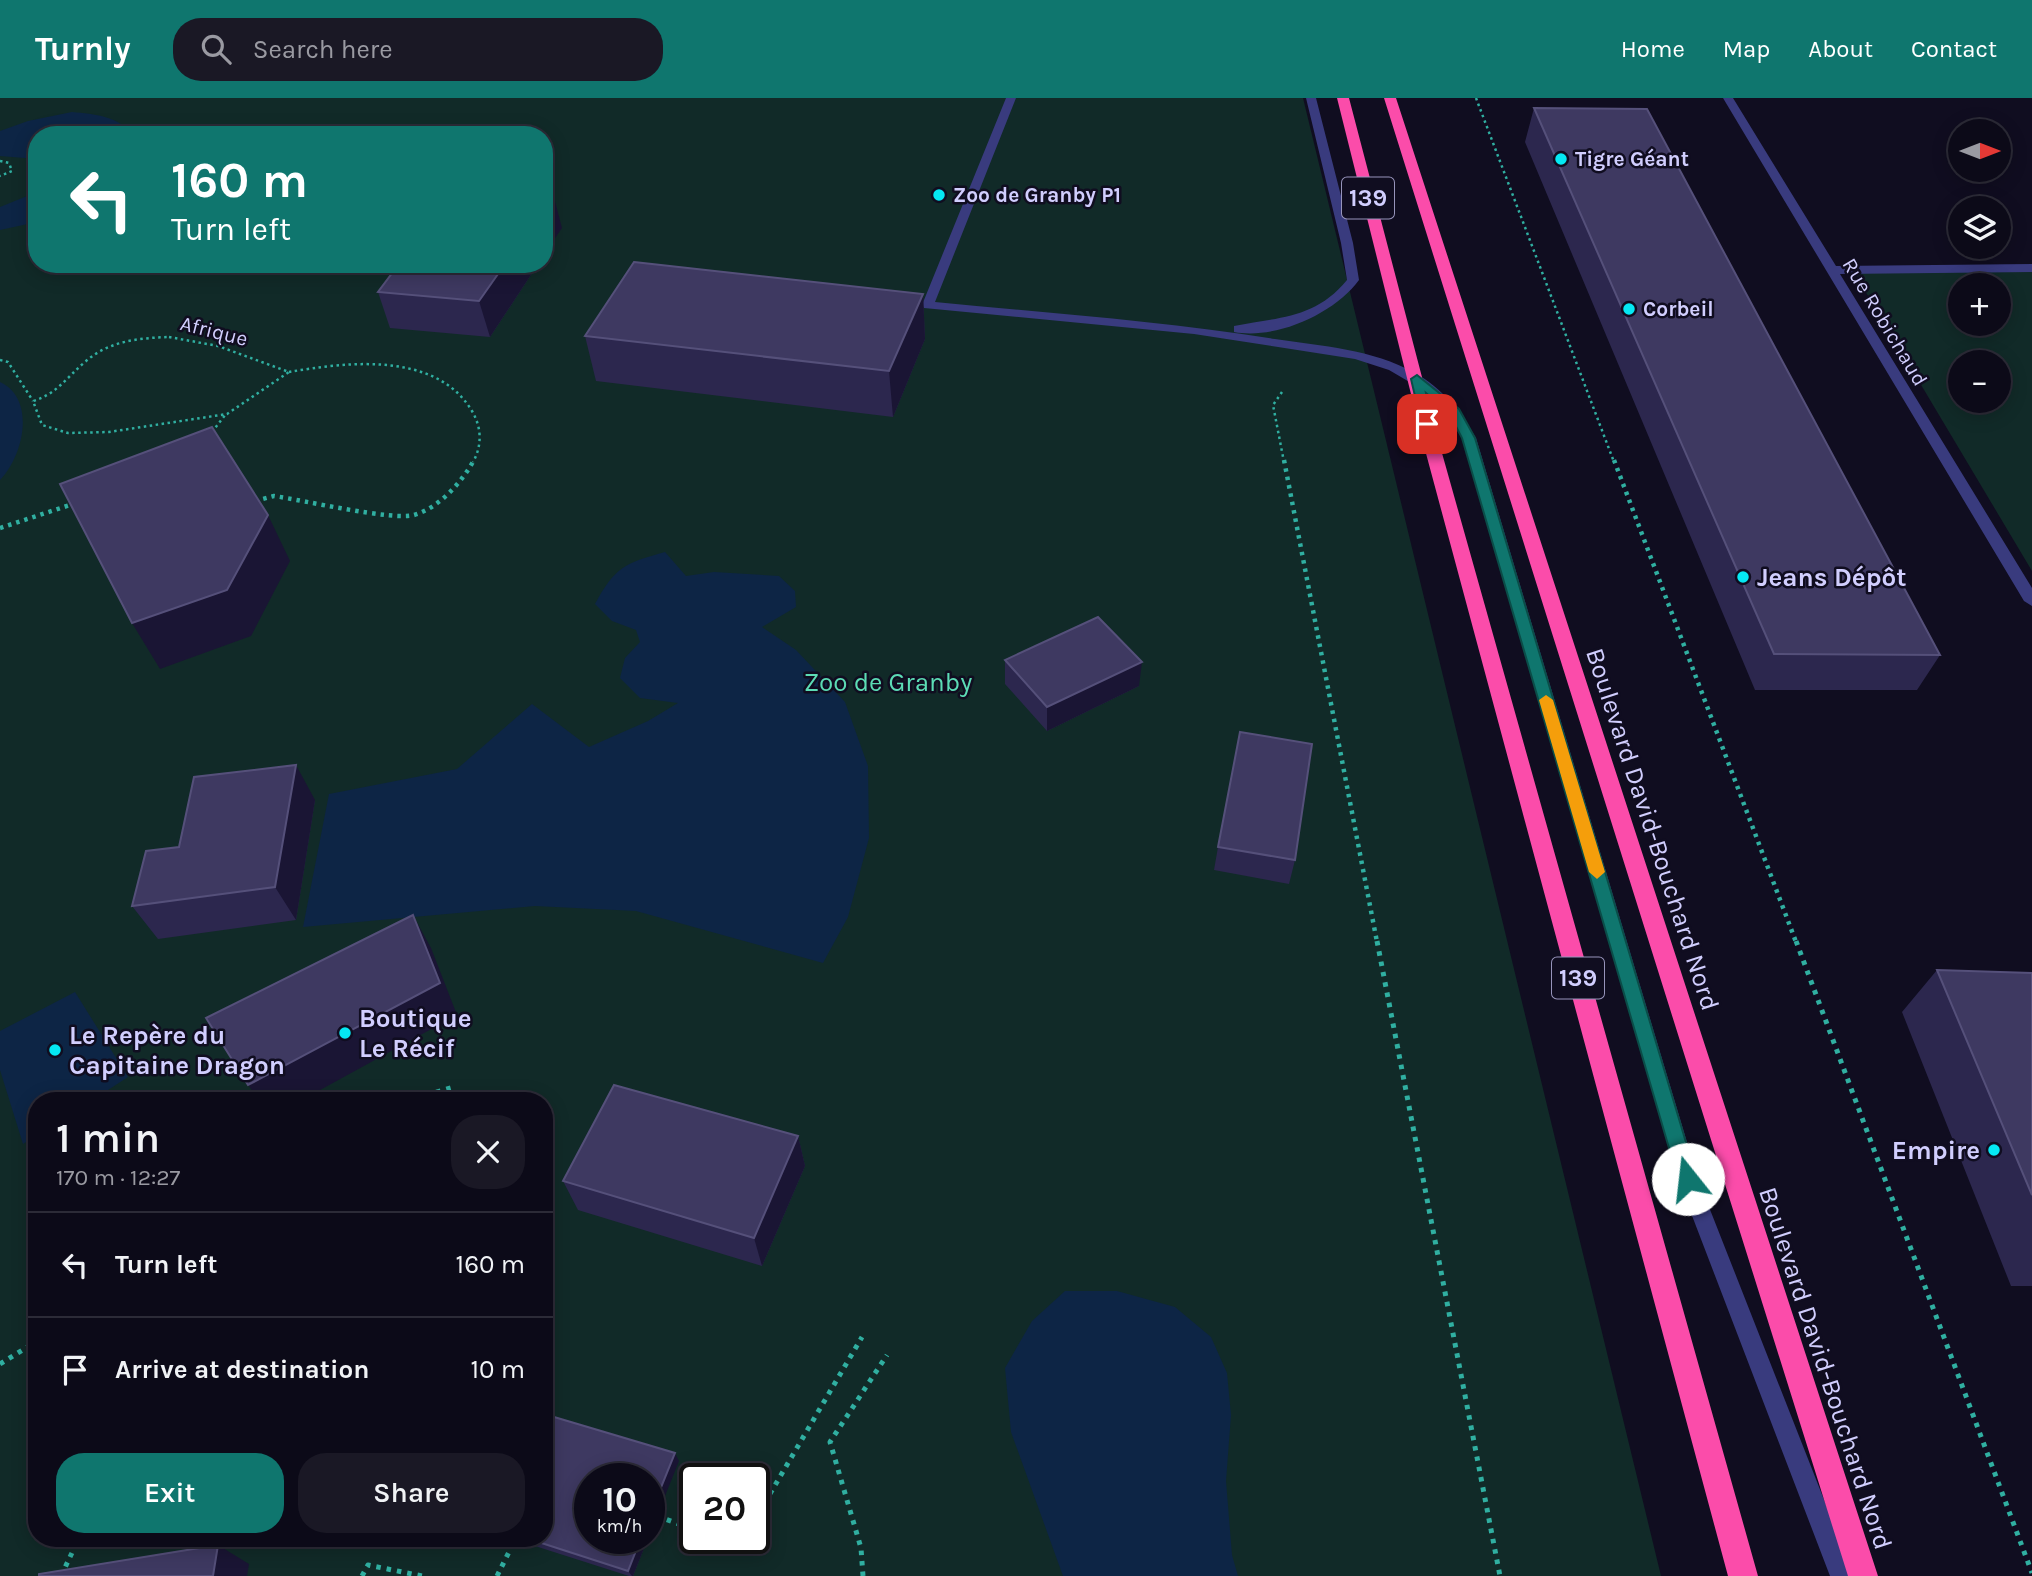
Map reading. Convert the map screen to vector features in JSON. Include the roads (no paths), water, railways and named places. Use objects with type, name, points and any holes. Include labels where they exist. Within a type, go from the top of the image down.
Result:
[{"type":"highway","name":"139","points":[[1343,98],[1432,446],[1743,1576]]},
{"type":"highway","name":"Boulevard David-Bouchard Nord","points":[[1390,98],[1863,1576]]},
{"type":"street","points":[[1011,98],[928,305],[1194,330],[1357,355],[1389,365],[1417,379],[1455,411],[1469,438],[1688,1179],[1842,1576]]},
{"type":"street","points":[[1194,330],[1260,327],[1297,319],[1344,293],[1353,280],[1347,243],[1311,98]]},
{"type":"street","name":"Rue Robichaud","points":[[1728,98],[2032,601]]},
{"type":"street","points":[[1832,270],[2032,268]]},
{"type":"water","points":[[72,112],[98,115],[124,126],[28,126],[28,158],[0,156],[0,131],[28,121]]},
{"type":"water","points":[[28,196],[28,224],[0,230],[0,207]]},
{"type":"water","points":[[0,382],[12,390],[19,401],[22,429],[15,457],[0,480]]},
{"type":"water","points":[[665,552],[686,576],[714,572],[779,576],[795,591],[796,607],[762,627],[796,650],[845,702],[868,766],[869,838],[848,917],[823,963],[636,911],[535,906],[303,927],[329,794],[457,769],[532,704],[589,747],[648,721],[678,703],[640,698],[620,678],[625,658],[640,642],[636,630],[612,621],[595,604],[622,568]]},
{"type":"water","name":"Le Repère du Capitaine Dragon","points":[[75,992],[128,1077],[105,1092],[28,1092],[28,1141],[23,1144],[0,1070],[0,1031]]},
{"type":"water","points":[[1065,1291],[1117,1291],[1175,1307],[1211,1337],[1227,1373],[1231,1415],[1226,1481],[1232,1555],[1238,1576],[1063,1576],[1011,1432],[1005,1368],[1032,1321]]},
{"type":"place","name":"Tigre Géant","points":[[1561,159]]},
{"type":"place","name":"Zoo de Granby P1","points":[[939,195]]},
{"type":"place","name":"Corbeil","points":[[1629,309]]},
{"type":"place","name":"Jeans Dépôt","points":[[1743,577]]},
{"type":"place","name":"Boutique Le Récif","points":[[345,1033]]},
{"type":"place","name":"Le Repère du Capitaine Dragon","points":[[55,1050]]},
{"type":"place","name":"Empire","points":[[1994,1150]]},
{"type":"park label","name":"Zoo de Granby","points":[[888,682]]}]
